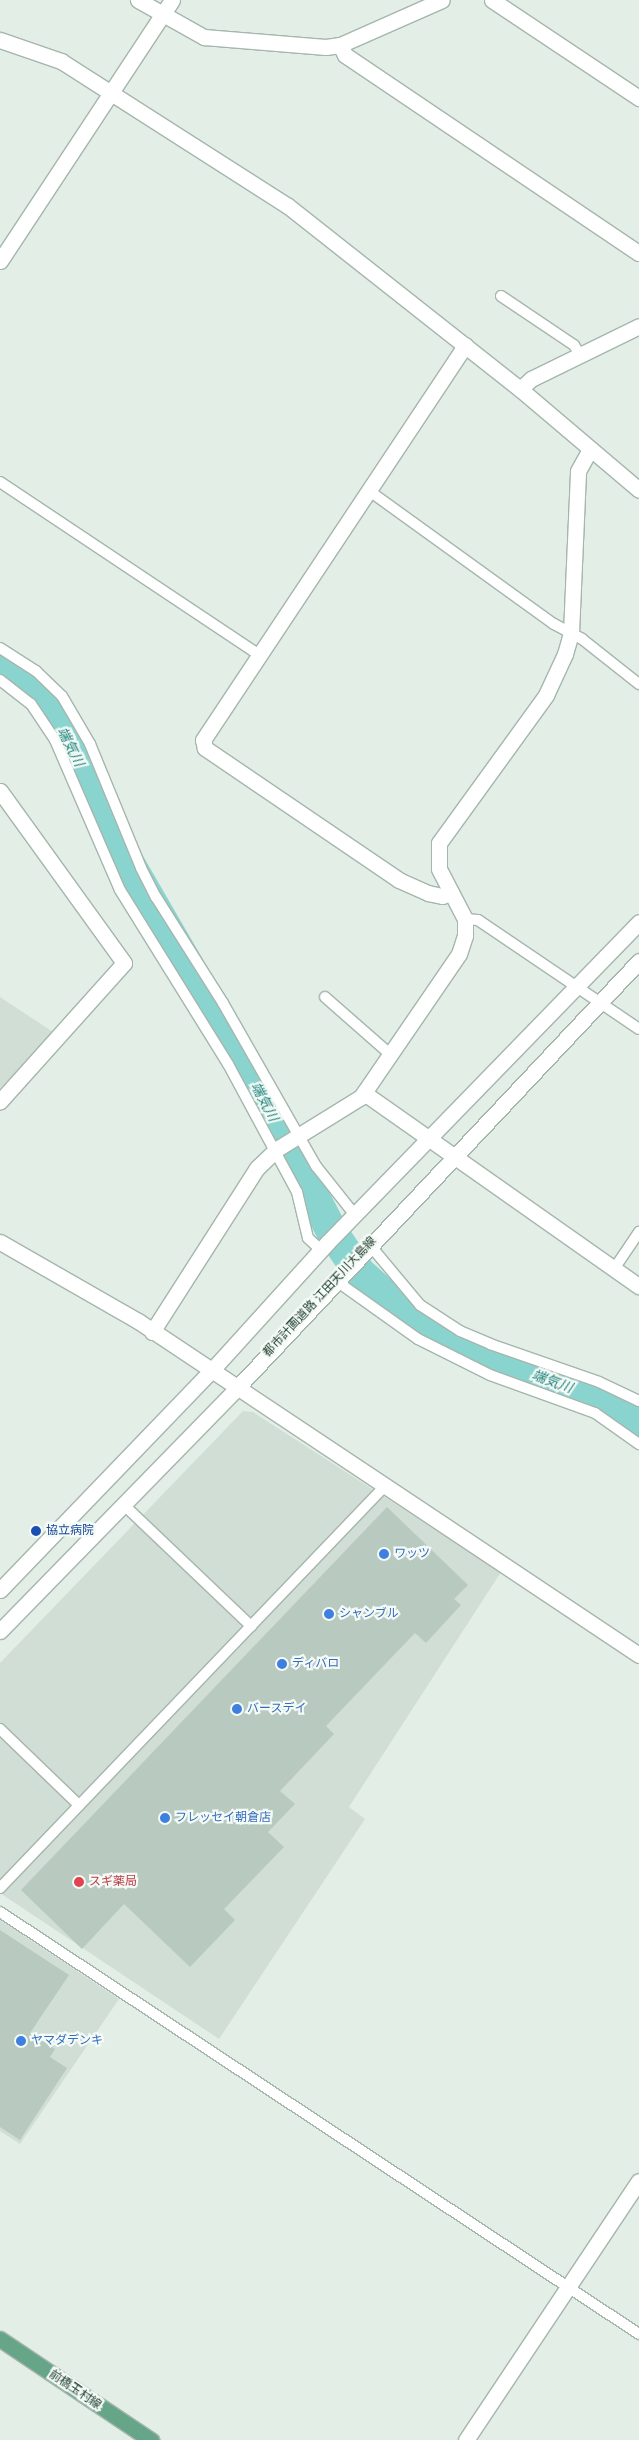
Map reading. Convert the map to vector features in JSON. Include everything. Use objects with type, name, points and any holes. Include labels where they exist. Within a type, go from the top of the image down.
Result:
[{"type":"main road","name":"前橋玉村線","points":[[0,2339],[151,2440]]},
{"type":"street","points":[[138,0],[204,37],[278,44],[340,45],[442,0]]},
{"type":"street","points":[[0,261],[172,0]]},
{"type":"street","points":[[492,0],[639,98]]},
{"type":"street","points":[[0,40],[61,61],[112,91],[288,206],[520,389],[639,490]]},
{"type":"street","points":[[340,45],[345,55],[639,253]]},
{"type":"street","points":[[520,389],[531,379],[639,326]]},
{"type":"street","points":[[451,893],[442,896],[428,893],[399,880],[205,748],[202,740],[465,345]]},
{"type":"street","points":[[152,1332],[242,1187],[276,1150],[298,1135],[345,1109],[364,1093],[459,954],[465,936],[465,919],[439,869],[438,843],[546,695],[571,633],[578,471],[590,449]]},
{"type":"street","points":[[0,791],[124,963],[0,1101]]},
{"type":"street","points":[[0,1590],[211,1371],[324,1246],[639,922]]},
{"type":"street","name":"都市計画道路 江田天川大島線","points":[[0,1631],[236,1389],[335,1280],[639,961]]},
{"type":"street","points":[[364,1093],[452,1157],[639,1286]]},
{"type":"street","points":[[0,1242],[96,1296],[152,1332],[639,1655]]},
{"type":"street","points":[[466,2440],[567,2286],[639,2182]]},
{"type":"lane","points":[[501,296],[574,345],[580,355]]},
{"type":"lane","points":[[0,482],[258,654]]},
{"type":"lane","points":[[368,490],[554,624],[571,633],[639,684]]},
{"type":"lane","points":[[0,648],[36,671],[62,696],[90,744],[141,868],[156,897],[316,1166],[353,1217]]},
{"type":"lane","points":[[0,680],[22,695],[42,718],[120,890],[228,1064],[276,1150],[297,1192],[308,1238],[324,1246]]},
{"type":"lane","points":[[465,919],[478,920],[639,1029]]},
{"type":"lane","points":[[325,997],[391,1055]]},
{"type":"lane","points":[[614,1269],[639,1232]]},
{"type":"lane","points":[[368,1245],[420,1305],[439,1318],[490,1344],[567,1370],[639,1401]]},
{"type":"lane","points":[[335,1280],[418,1339],[490,1375],[595,1413],[639,1444]]},
{"type":"lane","points":[[0,1888],[384,1487]]},
{"type":"lane","points":[[123,1504],[251,1626]]},
{"type":"lane","points":[[0,1729],[79,1805]]},
{"type":"lane","points":[[0,1912],[639,2334]]},
{"type":"shaded area","points":[[0,997],[56,1034],[0,1088]]},
{"type":"shaded area","points":[[243,1411],[253,1412],[501,1572],[349,1807],[365,1819],[219,2039],[0,1893],[0,1663]]},
{"type":"shaded area","name":"ヤマダデンキ","points":[[0,1920],[119,1999],[20,2144],[0,2131]]},
{"type":"building","points":[[387,1507],[468,1585],[454,1599],[461,1605],[426,1643],[415,1633],[326,1726],[334,1734],[280,1791],[295,1804],[268,1832],[284,1847],[224,1909],[235,1920],[190,1967],[124,1904],[82,1949],[21,1890]]},
{"type":"building","name":"ヤマダデンキ","points":[[0,1930],[69,1975],[30,2033],[55,2049],[50,2057],[67,2068],[20,2140],[0,2127]]},
{"type":"waterway","name":"端気川","points":[[0,664],[36,689],[55,716],[128,862],[233,1043],[334,1235],[359,1272],[404,1313],[459,1348],[614,1405],[639,1423]]},
{"type":"place","name":"協立病院","points":[[36,1531]]},
{"type":"place","name":"ワッツ","points":[[384,1554]]},
{"type":"place","name":"シャンブル","points":[[329,1614]]},
{"type":"place","name":"ディバロ","points":[[282,1664]]},
{"type":"place","name":"バースデイ","points":[[237,1709]]},
{"type":"place","name":"フレッセイ朝倉店","points":[[165,1818]]},
{"type":"place","name":"スギ薬局","points":[[79,1882]]},
{"type":"place","name":"ヤマダデンキ","points":[[21,2041]]}]
